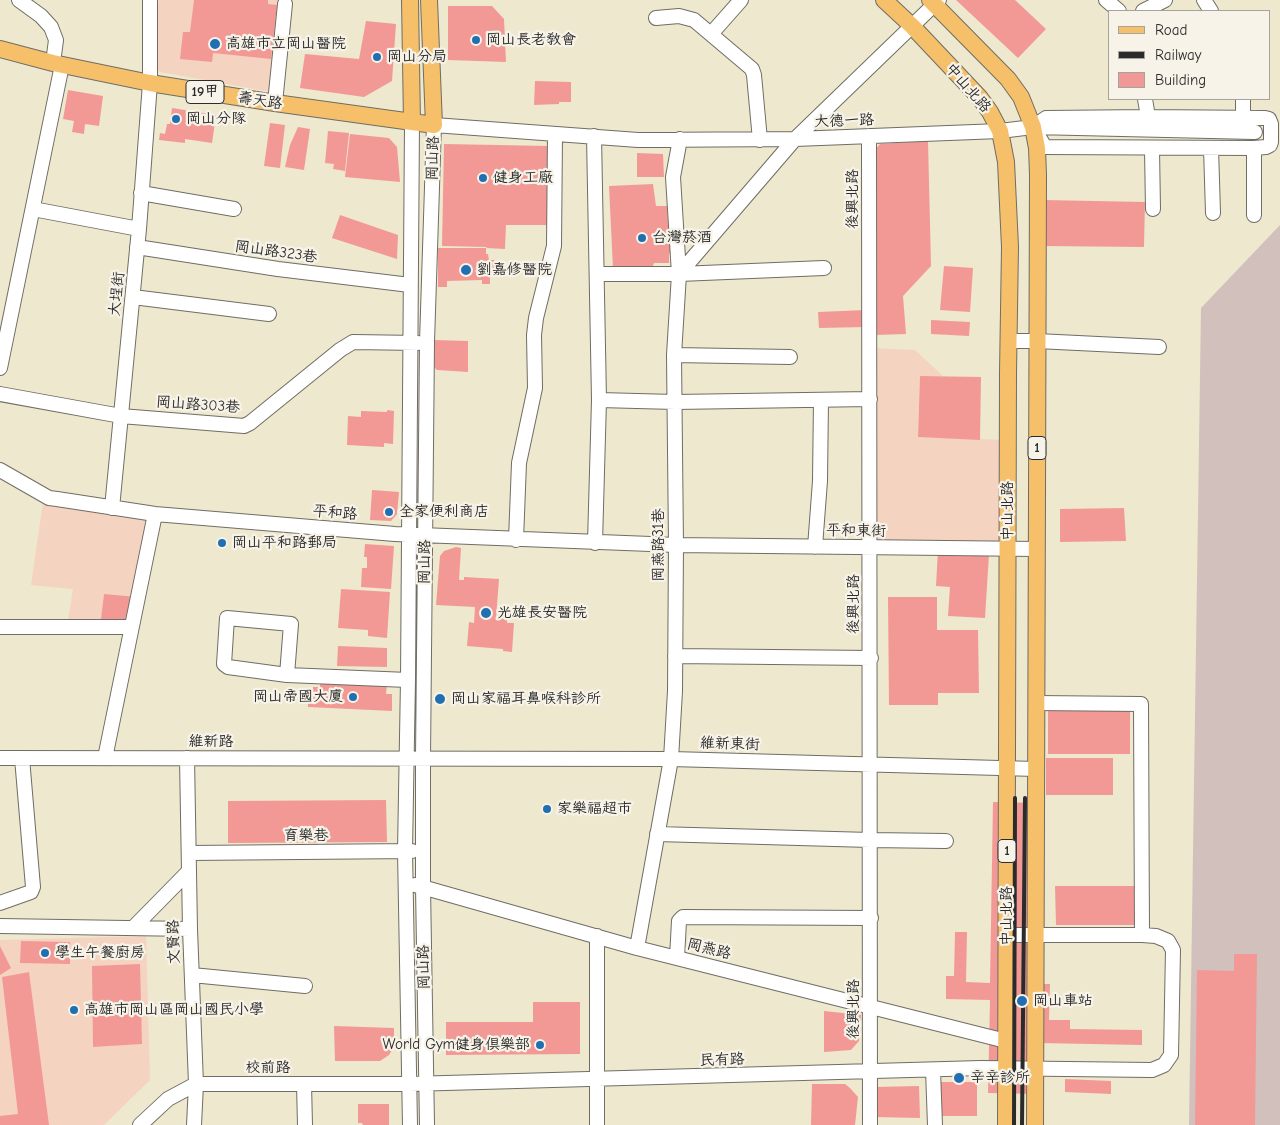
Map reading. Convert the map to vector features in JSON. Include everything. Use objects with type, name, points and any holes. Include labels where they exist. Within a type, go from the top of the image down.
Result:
[{"type":"main road","name":"岡山路","points":[[410,0],[412,122]]},
{"type":"main road","name":"岡山路","points":[[429,0],[434,125]]},
{"type":"main road","name":"中山北路","points":[[884,0],[912,26],[980,98],[1000,131],[1006,162],[1010,246],[1006,1069]]},
{"type":"main road","name":"中山北路","points":[[935,2],[1008,79],[1021,97],[1033,127],[1037,148],[1036,1069]]},
{"type":"main road","name":"壽天路","points":[[0,49],[57,64],[150,83],[434,125]]},
{"type":"main road","name":"1","points":[[1006,1069],[1006,1125]]},
{"type":"main road","name":"1","points":[[1035,1125],[1036,1069]]},
{"type":"street","points":[[0,368],[33,209],[57,64],[56,40],[51,27],[41,16],[19,0]]},
{"type":"street","name":"大埕街","points":[[112,508],[142,193],[150,83],[150,0]]},
{"type":"street","points":[[712,34],[740,0]]},
{"type":"street","points":[[1106,0],[1118,10]]},
{"type":"street","points":[[1145,10],[1165,0]]},
{"type":"street","points":[[679,274],[795,139],[935,2]]},
{"type":"street","points":[[275,103],[285,4]]},
{"type":"street","points":[[656,18],[686,16],[694,20],[752,69],[760,140]]},
{"type":"street","points":[[1145,100],[1148,117]]},
{"type":"street","points":[[1243,100],[1243,117]]},
{"type":"street","points":[[1148,117],[1243,117],[1270,119],[1270,145],[1266,148],[1152,149],[1045,147],[1033,127],[1046,118],[1148,117]]},
{"type":"street","name":"岡山路","points":[[410,1125],[405,852],[412,122]]},
{"type":"street","name":"岡山路","points":[[427,1125],[423,758],[427,342],[434,125]]},
{"type":"street","name":"大德一路","points":[[434,125],[638,140],[795,139],[1000,131],[1033,127],[1255,132]]},
{"type":"street","points":[[516,540],[519,463],[535,388],[534,335],[536,318],[554,246],[555,135]]},
{"type":"street","points":[[594,136],[599,400],[596,543]]},
{"type":"street","name":"後興北路","points":[[869,136],[870,1125]]},
{"type":"street","name":"岡燕路31巷","points":[[637,948],[671,759],[675,656],[676,545],[674,355],[679,274],[673,177],[680,140]]},
{"type":"street","points":[[1211,148],[1213,213]]},
{"type":"street","points":[[1254,148],[1254,215]]},
{"type":"street","points":[[1152,149],[1153,209]]},
{"type":"street","points":[[142,193],[234,209]]},
{"type":"street","points":[[33,209],[139,229]]},
{"type":"street","name":"岡山路323巷","points":[[137,247],[278,270],[410,286]]},
{"type":"street","points":[[597,274],[679,274],[824,268]]},
{"type":"street","points":[[133,297],[269,314]]},
{"type":"street","points":[[1009,341],[1159,347]]},
{"type":"street","name":"岡山路303巷","points":[[0,394],[121,416],[244,426],[340,350],[353,342],[427,342]]},
{"type":"street","points":[[674,355],[790,357]]},
{"type":"street","points":[[599,400],[675,402],[870,399]]},
{"type":"street","points":[[815,547],[820,481],[822,400]]},
{"type":"street","name":"平和路","points":[[0,470],[49,498],[155,514],[409,535],[676,545]]},
{"type":"street","points":[[105,758],[155,514]]},
{"type":"street","name":"平和東街","points":[[676,545],[1036,549]]},
{"type":"street","points":[[287,675],[291,624],[227,618],[224,664],[228,667],[287,675],[408,680]]},
{"type":"street","points":[[0,627],[132,627]]},
{"type":"street","points":[[675,656],[871,658]]},
{"type":"street","points":[[1036,703],[1141,704],[1142,935]]},
{"type":"street","name":"維新路","points":[[0,758],[423,758]]},
{"type":"street","points":[[0,903],[31,892],[33,887],[22,758]]},
{"type":"street","name":"文賢路","points":[[187,758],[190,928],[196,1084],[194,1125]]},
{"type":"street","name":"維新東街","points":[[423,758],[671,759],[1036,769]]},
{"type":"street","points":[[657,834],[946,841]]},
{"type":"street","name":"育樂巷","points":[[189,853],[423,851]]},
{"type":"street","points":[[133,928],[189,871]]},
{"type":"street","name":"岡燕路","points":[[405,882],[637,948],[1006,1041]]},
{"type":"street","points":[[677,958],[679,921],[683,917],[871,918]]},
{"type":"street","points":[[0,926],[190,928]]},
{"type":"street","name":"民有路","points":[[410,1084],[870,1071],[1006,1069],[1152,1070],[1164,1065],[1171,1055],[1173,950],[1168,941],[1156,936],[1142,935],[1007,935]]},
{"type":"street","points":[[597,936],[597,1125]]},
{"type":"street","points":[[192,975],[305,986]]},
{"type":"street","points":[[933,1070],[935,1125]]},
{"type":"street","name":"校前路","points":[[140,1125],[168,1099],[196,1084],[410,1084]]},
{"type":"street","points":[[304,1084],[305,1125]]},
{"type":"shaded area","name":"高雄市立岡山醫院","points":[[159,0],[284,0],[271,92],[160,72],[154,67],[155,20]]},
{"type":"shaded area","points":[[1280,225],[1280,1125],[1189,1125],[1201,308]]},
{"type":"shaded area","points":[[870,348],[915,350],[943,376],[920,377],[918,437],[1008,440],[1008,549],[870,552]]},
{"type":"shaded area","points":[[44,495],[155,514],[138,597],[104,594],[100,627],[67,627],[73,589],[31,585]]},
{"type":"shaded area","name":"高雄市岡山區岡山國民小學","points":[[146,936],[150,1080],[104,1125],[0,1125],[0,940]]},
{"type":"building","name":"高雄市立岡山醫院","points":[[194,0],[268,0],[268,4],[277,5],[271,59],[213,53],[212,62],[180,59],[183,32],[190,32]]},
{"type":"building","points":[[956,0],[1015,0],[1046,29],[1018,58]]},
{"type":"building","name":"岡山長老教會","points":[[448,6],[492,6],[504,19],[506,62],[448,60]]},
{"type":"building","name":"岡山分局","points":[[366,21],[396,24],[392,81],[364,97],[300,88],[305,54],[359,59]]},
{"type":"building","points":[[535,81],[571,82],[571,102],[534,105]]},
{"type":"building","points":[[68,90],[103,96],[99,126],[85,124],[84,134],[72,132],[74,121],[63,119]]},
{"type":"building","points":[[172,108],[216,115],[212,143],[185,139],[185,143],[159,140],[160,133],[165,134],[167,124],[170,124]]},
{"type":"building","points":[[270,123],[285,125],[280,168],[264,166]]},
{"type":"building","points":[[298,127],[310,129],[304,170],[285,167],[290,145]]},
{"type":"building","points":[[328,131],[349,133],[345,171],[333,169],[334,164],[325,163]]},
{"type":"building","points":[[350,134],[389,138],[397,147],[400,182],[345,177]]},
{"type":"building","points":[[928,141],[931,266],[903,296],[906,334],[876,335],[874,151],[880,144]]},
{"type":"building","points":[[444,144],[549,146],[547,225],[506,225],[505,249],[442,246]]},
{"type":"building","points":[[637,153],[663,154],[664,177],[637,177]]},
{"type":"building","name":"台灣菸酒","points":[[653,184],[656,206],[667,206],[668,224],[671,224],[672,252],[669,254],[669,263],[654,263],[652,268],[613,269],[609,186]]},
{"type":"building","points":[[1043,200],[1145,202],[1144,247],[1042,246]]},
{"type":"building","points":[[340,215],[398,235],[397,259],[332,238]]},
{"type":"building","name":"劉嘉修醫院","points":[[438,248],[486,248],[489,260],[494,260],[494,275],[490,275],[490,284],[482,284],[482,280],[447,281],[447,287],[438,287]]},
{"type":"building","points":[[944,266],[973,268],[970,312],[940,310]]},
{"type":"building","points":[[866,310],[866,327],[819,328],[818,312]]},
{"type":"building","points":[[931,320],[970,322],[969,336],[931,334]]},
{"type":"building","points":[[435,340],[468,341],[468,372],[437,370],[434,367]]},
{"type":"building","points":[[920,376],[981,377],[980,440],[918,437]]},
{"type":"building","points":[[387,410],[394,411],[393,444],[384,443],[384,447],[347,445],[348,416],[361,417],[361,411],[387,412]]},
{"type":"building","points":[[372,490],[399,492],[397,514],[391,521],[370,520]]},
{"type":"building","points":[[1124,508],[1126,541],[1060,542],[1060,509]]},
{"type":"building","points":[[365,544],[394,546],[391,589],[361,587],[362,568],[367,568],[367,557],[364,557]]},
{"type":"building","name":"光雄長安醫院","points":[[456,547],[461,548],[459,580],[464,580],[464,577],[499,579],[496,618],[507,619],[507,623],[514,623],[512,652],[503,651],[503,649],[467,646],[469,622],[474,623],[475,607],[436,605],[440,556],[444,551]]},
{"type":"building","points":[[938,550],[989,554],[985,618],[948,616],[950,587],[936,586]]},
{"type":"building","points":[[341,589],[390,592],[387,638],[368,636],[368,630],[338,628]]},
{"type":"building","points":[[104,594],[138,597],[131,627],[100,627]]},
{"type":"building","points":[[888,597],[937,597],[937,630],[978,630],[979,693],[938,693],[938,705],[889,705]]},
{"type":"building","points":[[338,646],[387,648],[387,667],[337,666]]},
{"type":"building","name":"岡山帝國大廈","points":[[320,683],[387,685],[386,694],[392,694],[392,711],[308,707],[308,700],[313,700],[313,687],[320,687]]},
{"type":"building","points":[[1048,706],[1130,707],[1130,754],[1048,754]]},
{"type":"building","points":[[1046,758],[1113,758],[1113,795],[1046,795]]},
{"type":"building","points":[[386,800],[387,842],[228,843],[228,801]]},
{"type":"building","points":[[993,802],[1043,803],[1040,984],[1050,984],[1049,1020],[1070,1020],[1070,1029],[1142,1030],[1142,1045],[1039,1043],[1038,1094],[988,1093],[990,1000],[946,999],[946,976],[954,976],[955,932],[967,932],[966,982],[990,983]]},
{"type":"building","points":[[1055,886],[1138,886],[1138,925],[1056,925]]},
{"type":"building","name":"學生午餐廚房","points":[[21,941],[70,942],[70,964],[20,963]]},
{"type":"building","points":[[0,946],[11,968],[0,975]]},
{"type":"building","points":[[1234,954],[1257,954],[1255,1125],[1195,1125],[1197,970],[1234,971]]},
{"type":"building","points":[[140,964],[142,1044],[93,1047],[92,966]]},
{"type":"building","points":[[29,972],[49,1125],[0,1125],[0,1116],[18,1114],[2,977]]},
{"type":"building","points":[[533,1002],[580,1002],[580,1054],[446,1055],[446,1022],[533,1022]]},
{"type":"building","points":[[824,1011],[861,1015],[859,1041],[851,1050],[824,1052]]},
{"type":"building","points":[[334,1026],[394,1028],[394,1047],[389,1055],[380,1061],[335,1061]]},
{"type":"building","points":[[1065,1079],[1111,1081],[1111,1094],[1065,1092]]},
{"type":"building","points":[[941,1082],[977,1082],[977,1116],[941,1116]]},
{"type":"building","points":[[812,1084],[845,1084],[850,1088],[858,1097],[855,1125],[811,1125]]},
{"type":"building","points":[[919,1086],[920,1118],[874,1117],[874,1087]]},
{"type":"building","points":[[358,1104],[389,1104],[389,1125],[363,1125],[358,1123]]},
{"type":"railway","points":[[1014,1125],[1015,798]]},
{"type":"railway","points":[[1022,1125],[1025,798]]},
{"type":"place","name":"岡山長老教會","points":[[476,40]]},
{"type":"place","name":"高雄市立岡山醫院","points":[[215,44]]},
{"type":"place","name":"岡山分局","points":[[377,57]]},
{"type":"place","name":"岡山分隊","points":[[176,119]]},
{"type":"place","name":"健身工廠","points":[[483,178]]},
{"type":"place","name":"台灣菸酒","points":[[642,238]]},
{"type":"place","name":"劉嘉修醫院","points":[[466,270]]},
{"type":"place","name":"全家便利商店","points":[[389,512]]},
{"type":"place","name":"岡山平和路郵局","points":[[222,543]]},
{"type":"place","name":"光雄長安醫院","points":[[486,613]]},
{"type":"place","name":"岡山帝國大廈","points":[[353,697]]},
{"type":"place","name":"岡山家福耳鼻喉科診所","points":[[440,699]]},
{"type":"place","name":"家樂福超市","points":[[547,809]]},
{"type":"place","name":"學生午餐廚房","points":[[45,953]]},
{"type":"place","name":"岡山車站","points":[[1022,1001]]},
{"type":"place","name":"高雄市岡山區岡山國民小學","points":[[74,1010]]},
{"type":"place","name":"World Gym健身俱樂部","points":[[540,1045]]},
{"type":"place","name":"辛辛診所","points":[[959,1078]]}]
